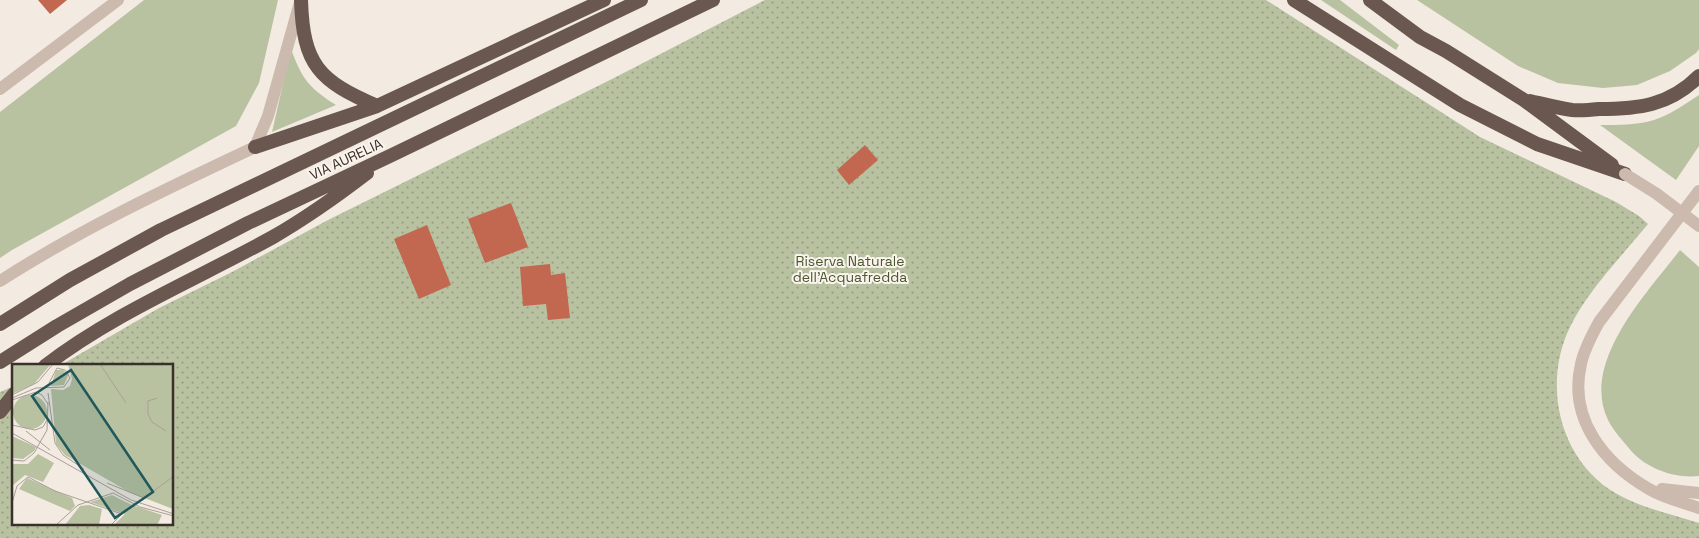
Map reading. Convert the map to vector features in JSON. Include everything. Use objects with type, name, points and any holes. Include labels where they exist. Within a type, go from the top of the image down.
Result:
[{"type":"highway","points":[[301,0],[303,32],[307,46],[318,69],[337,87],[377,106]]},
{"type":"highway","points":[[255,147],[377,106],[604,0]]},
{"type":"highway","name":"VIA AURELIA","points":[[0,324],[70,280],[168,227],[641,0]]},
{"type":"highway","name":"VIA AURELIA","points":[[0,362],[108,296],[248,223],[713,0]]},
{"type":"highway","points":[[666,23],[725,0]]},
{"type":"highway","points":[[1294,0],[1460,105],[1537,144],[1625,174]]},
{"type":"highway","points":[[1370,0],[1420,38],[1446,51],[1524,100],[1625,174]]},
{"type":"highway","points":[[1386,0],[1420,38]]},
{"type":"highway","points":[[1524,100],[1572,110],[1649,106],[1682,90],[1699,76]]},
{"type":"highway","points":[[48,364],[116,320],[290,227],[392,155]]},
{"type":"highway","points":[[0,412],[12,397]]},
{"type":"street","points":[[0,89],[118,0]]},
{"type":"street","points":[[0,281],[26,264],[111,217],[255,147],[268,116],[301,0]]},
{"type":"street","points":[[1625,174],[1657,194],[1699,226]]},
{"type":"street","points":[[1699,191],[1599,322],[1589,340],[1581,363],[1578,391],[1580,404],[1589,431],[1607,457],[1631,477],[1661,495],[1699,508]]},
{"type":"street","points":[[1631,477],[1665,490],[1699,493]]},
{"type":"green space","points":[[144,0],[278,0],[259,83],[236,126],[0,258],[0,112]]},
{"type":"green space","name":"Riserva Naturale dell'Acquafredda","points":[[765,0],[1266,0],[1480,137],[1616,202],[1648,224],[1606,274],[1577,313],[1562,349],[1557,372],[1557,396],[1561,419],[1569,442],[1581,462],[1597,480],[1617,494],[1636,503],[1699,523],[1699,538],[0,538],[0,392],[12,387],[12,526],[174,526],[174,364],[63,364],[159,308],[232,272],[328,220],[614,78]]},
{"type":"green space","points":[[1321,0],[1340,0],[1399,45],[1396,50]]},
{"type":"green space","points":[[1417,0],[1699,0],[1699,49],[1670,71],[1637,85],[1603,88],[1558,83],[1518,66]]},
{"type":"green space","points":[[291,49],[307,82],[336,105],[272,132]]},
{"type":"green space","points":[[1699,95],[1699,146],[1676,180],[1600,125],[1648,122],[1672,112]]},
{"type":"green space","points":[[1680,250],[1699,267],[1699,476],[1670,474],[1642,461],[1612,427],[1602,398],[1603,375],[1610,352],[1622,329],[1651,286]]},
{"type":"building","points":[[38,0],[67,0],[50,14]]},
{"type":"building","points":[[865,145],[878,160],[849,185],[837,170]]},
{"type":"building","points":[[511,203],[528,247],[485,263],[468,219]]},
{"type":"building","points":[[427,225],[451,285],[419,299],[394,239]]},
{"type":"building","points":[[550,264],[551,275],[565,273],[570,318],[548,320],[546,304],[523,306],[520,267]]}]
